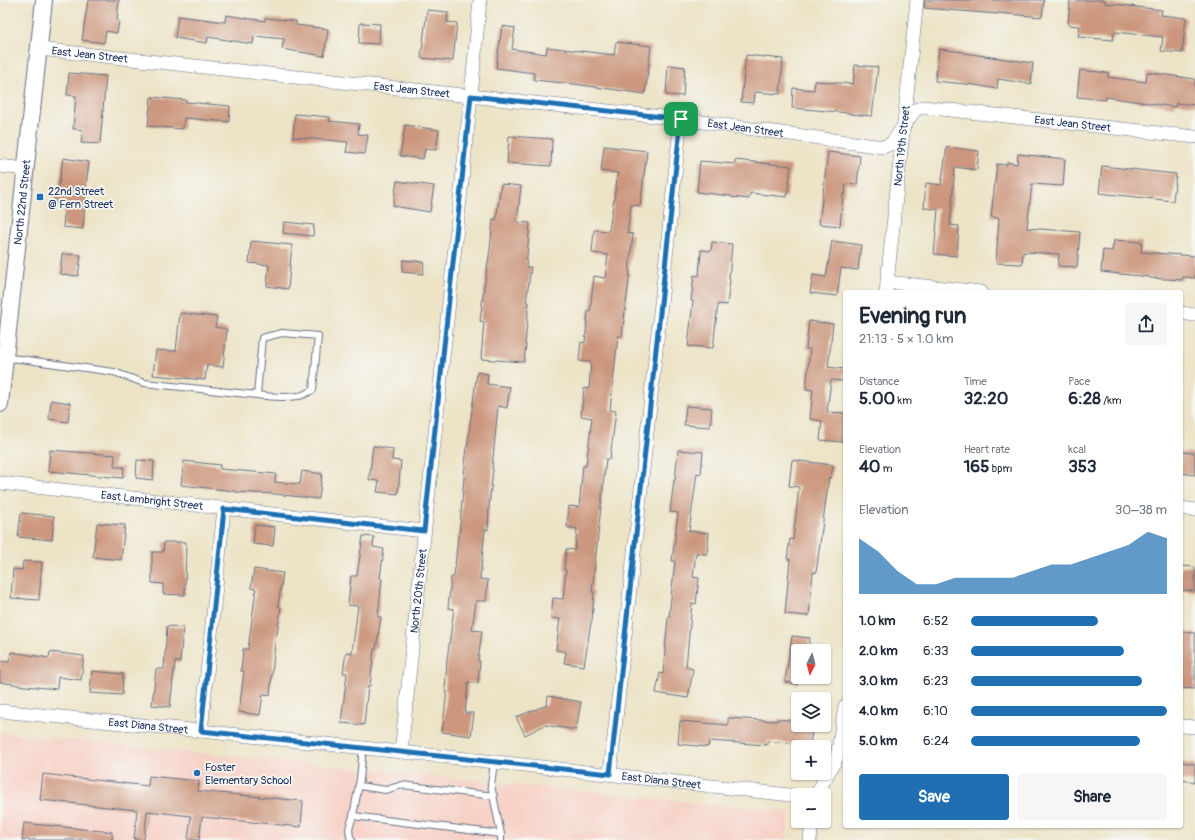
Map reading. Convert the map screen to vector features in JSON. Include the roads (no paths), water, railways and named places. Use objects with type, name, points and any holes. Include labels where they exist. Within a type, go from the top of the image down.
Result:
[{"type":"street","name":"North 22nd Street","points":[[0,404],[44,0]]},
{"type":"street","name":"North 20th Street","points":[[400,752],[471,96],[480,0]]},
{"type":"street","name":"North 19th Street","points":[[886,287],[917,0]]},
{"type":"street","name":"East Jean Street","points":[[39,49],[681,119],[883,147],[891,144],[915,110],[923,106],[1195,138]]},
{"type":"street","points":[[610,774],[681,119]]},
{"type":"street","points":[[0,166],[25,169]]},
{"type":"street","points":[[886,287],[943,290]]},
{"type":"street","points":[[1183,313],[1195,315]]},
{"type":"street","name":"East Lambright Street","points":[[0,482],[424,531]]},
{"type":"street","points":[[1183,508],[1195,510]]},
{"type":"street","points":[[201,731],[224,509]]},
{"type":"street","name":"East Diana Street","points":[[0,711],[610,774],[791,795]]},
{"type":"street","points":[[820,788],[837,757],[843,719]]},
{"type":"street","points":[[1183,726],[1195,727]]},
{"type":"street","points":[[810,840],[811,828]]},
{"type":"lane","points":[[5,358],[114,372],[144,383],[257,395],[276,397],[299,396],[313,390],[318,336],[282,333],[262,338],[257,395]]},
{"type":"lane","points":[[352,840],[349,829],[359,786],[363,748]]},
{"type":"lane","points":[[353,816],[501,837],[491,785],[494,762]]},
{"type":"lane","points":[[359,786],[386,790],[402,785],[494,796]]},
{"type":"place","name":"22nd Street @ Fern Street","points":[[40,197]]},
{"type":"place","name":"Foster Elementary School","points":[[197,773]]}]
